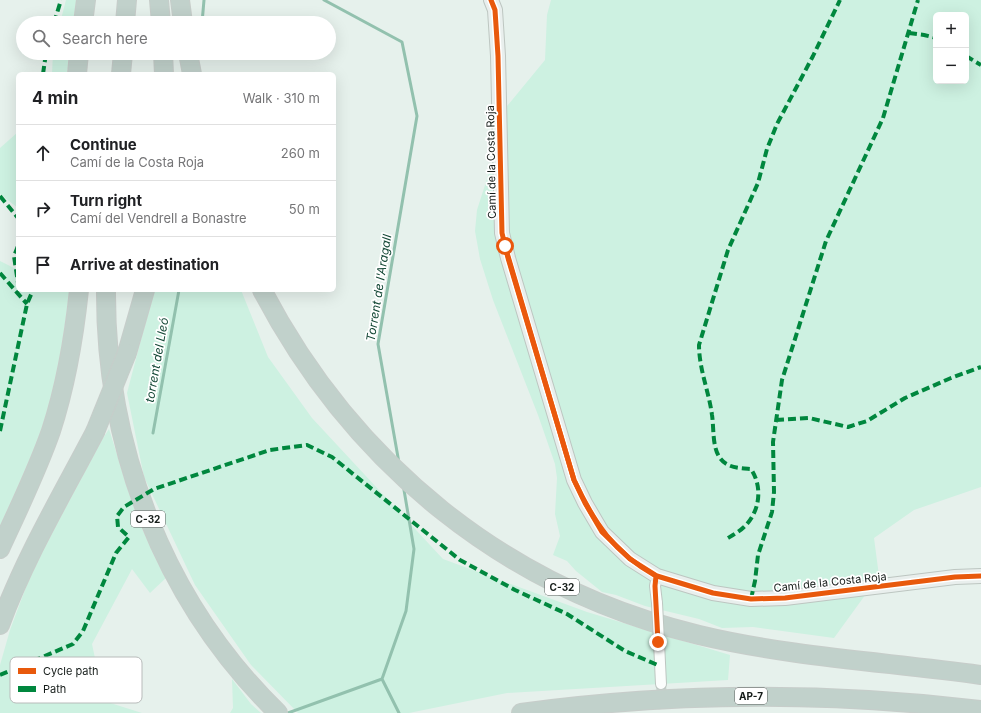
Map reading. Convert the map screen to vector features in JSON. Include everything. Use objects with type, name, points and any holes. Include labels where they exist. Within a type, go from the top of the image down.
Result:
[{"type":"highway","points":[[84,16],[86,0]]},
{"type":"highway","points":[[126,16],[127,0]]},
{"type":"highway","points":[[159,0],[160,16]]},
{"type":"highway","points":[[180,0],[182,16]]},
{"type":"highway","points":[[77,72],[78,60]]},
{"type":"highway","points":[[121,72],[122,60]]},
{"type":"highway","points":[[163,60],[164,72]]},
{"type":"highway","points":[[189,60],[192,72]]},
{"type":"highway","points":[[0,549],[38,467],[51,430],[70,360],[79,292]]},
{"type":"highway","name":"C-32","points":[[106,292],[106,329],[115,406],[125,450],[149,521],[180,586],[208,629],[236,667],[278,713]]},
{"type":"highway","points":[[0,625],[14,590],[38,539],[95,432],[126,353],[144,292]]},
{"type":"highway","name":"C-32","points":[[263,292],[312,375],[342,414],[378,454],[410,484],[454,520],[508,558],[546,579],[586,598],[631,616],[701,636],[773,649],[981,675]]},
{"type":"highway","name":"AP-7","points":[[521,713],[604,703],[752,696],[850,698],[981,710]]},
{"type":"street","name":"Camí de la Costa Roja","points":[[491,0],[495,10],[498,56],[502,233],[508,258],[574,480],[585,503],[602,532],[613,544],[644,570],[656,576],[713,593],[751,599],[785,598],[954,576],[981,576]]},
{"type":"street","points":[[656,576],[655,586],[661,684]]},
{"type":"green space","points":[[66,0],[78,0],[76,16],[62,16]]},
{"type":"green space","points":[[551,0],[981,0],[981,487],[914,510],[874,538],[879,576],[834,638],[753,627],[722,628],[699,619],[645,606],[616,595],[602,592],[576,571],[567,561],[553,555],[560,536],[555,514],[557,478],[555,464],[538,415],[493,300],[480,259],[475,231],[477,210],[493,160],[503,111],[545,60],[547,15]]},
{"type":"green space","points":[[53,60],[69,60],[67,72],[52,72]]},
{"type":"green space","points":[[16,134],[16,206],[0,194],[0,148]]},
{"type":"green space","points":[[0,261],[16,269],[16,292],[70,292],[57,377],[49,411],[40,441],[0,529]]},
{"type":"green space","points":[[153,292],[242,292],[268,357],[312,418],[443,559],[587,612],[730,655],[728,680],[507,693],[409,713],[298,713],[251,665],[195,585],[144,477],[127,393]]},
{"type":"green space","points":[[109,429],[138,521],[167,577],[150,593],[132,569],[92,644],[95,657],[10,657],[10,703],[110,703],[142,713],[0,713],[0,665],[10,630],[36,560],[89,459]]},
{"type":"green space","points":[[232,679],[251,704],[261,713],[230,713],[233,708]]},
{"type":"waterway","name":"torrent del Lleó","points":[[203,16],[204,0]]},
{"type":"waterway","name":"Torrent de l'Aragall","points":[[324,0],[402,42],[417,116],[378,344],[399,463]]},
{"type":"waterway","name":"torrent del Lleó","points":[[153,433],[179,292]]},
{"type":"waterway","name":"Torrent de l'Aragall","points":[[399,713],[382,679],[406,611],[414,549],[403,484]]},
{"type":"waterway","name":"torrent del Lleó","points":[[288,713],[382,679]]},
{"type":"tunnel","points":[[661,684],[663,713]]},
{"type":"marked path","points":[[56,16],[61,0]]},
{"type":"marked path","points":[[728,538],[744,527],[754,514],[758,499],[757,484],[751,469],[730,466],[726,464],[717,454],[714,443],[711,406],[699,354],[699,345],[728,250],[758,183],[767,149],[777,124],[813,56],[840,0]]},
{"type":"marked path","points":[[751,599],[758,555],[772,512],[774,492],[773,442],[782,380],[826,241],[883,118],[918,0]]},
{"type":"marked path","points":[[909,33],[933,37]]},
{"type":"marked path","points":[[969,58],[981,65]]},
{"type":"marked path","points":[[43,72],[45,60]]},
{"type":"marked path","points":[[0,196],[16,216]]},
{"type":"marked path","points":[[16,251],[14,256],[16,270]]},
{"type":"marked path","points":[[0,273],[16,291]]},
{"type":"marked path","points":[[17,292],[27,304]]},
{"type":"marked path","points":[[0,431],[27,304],[32,292]]},
{"type":"marked path","points":[[776,420],[809,418],[848,427],[867,421],[905,398],[981,367]]},
{"type":"marked path","points":[[42,657],[73,644],[83,631],[116,553],[129,537],[118,527],[117,516],[124,507],[154,489],[270,450],[307,445],[332,457],[460,560],[515,590],[567,614],[625,651],[660,666]]},
{"type":"marked path","points":[[0,675],[10,671]]},
{"type":"cycle path","points":[[491,0],[495,10],[498,56],[502,233],[508,258],[574,480],[585,503],[602,532],[630,559],[657,576],[713,593],[751,599],[785,598],[955,577],[981,576]]},
{"type":"route","points":[[505,246],[574,480],[585,503],[602,532],[630,559],[644,570],[656,576],[655,586],[658,642]]}]
